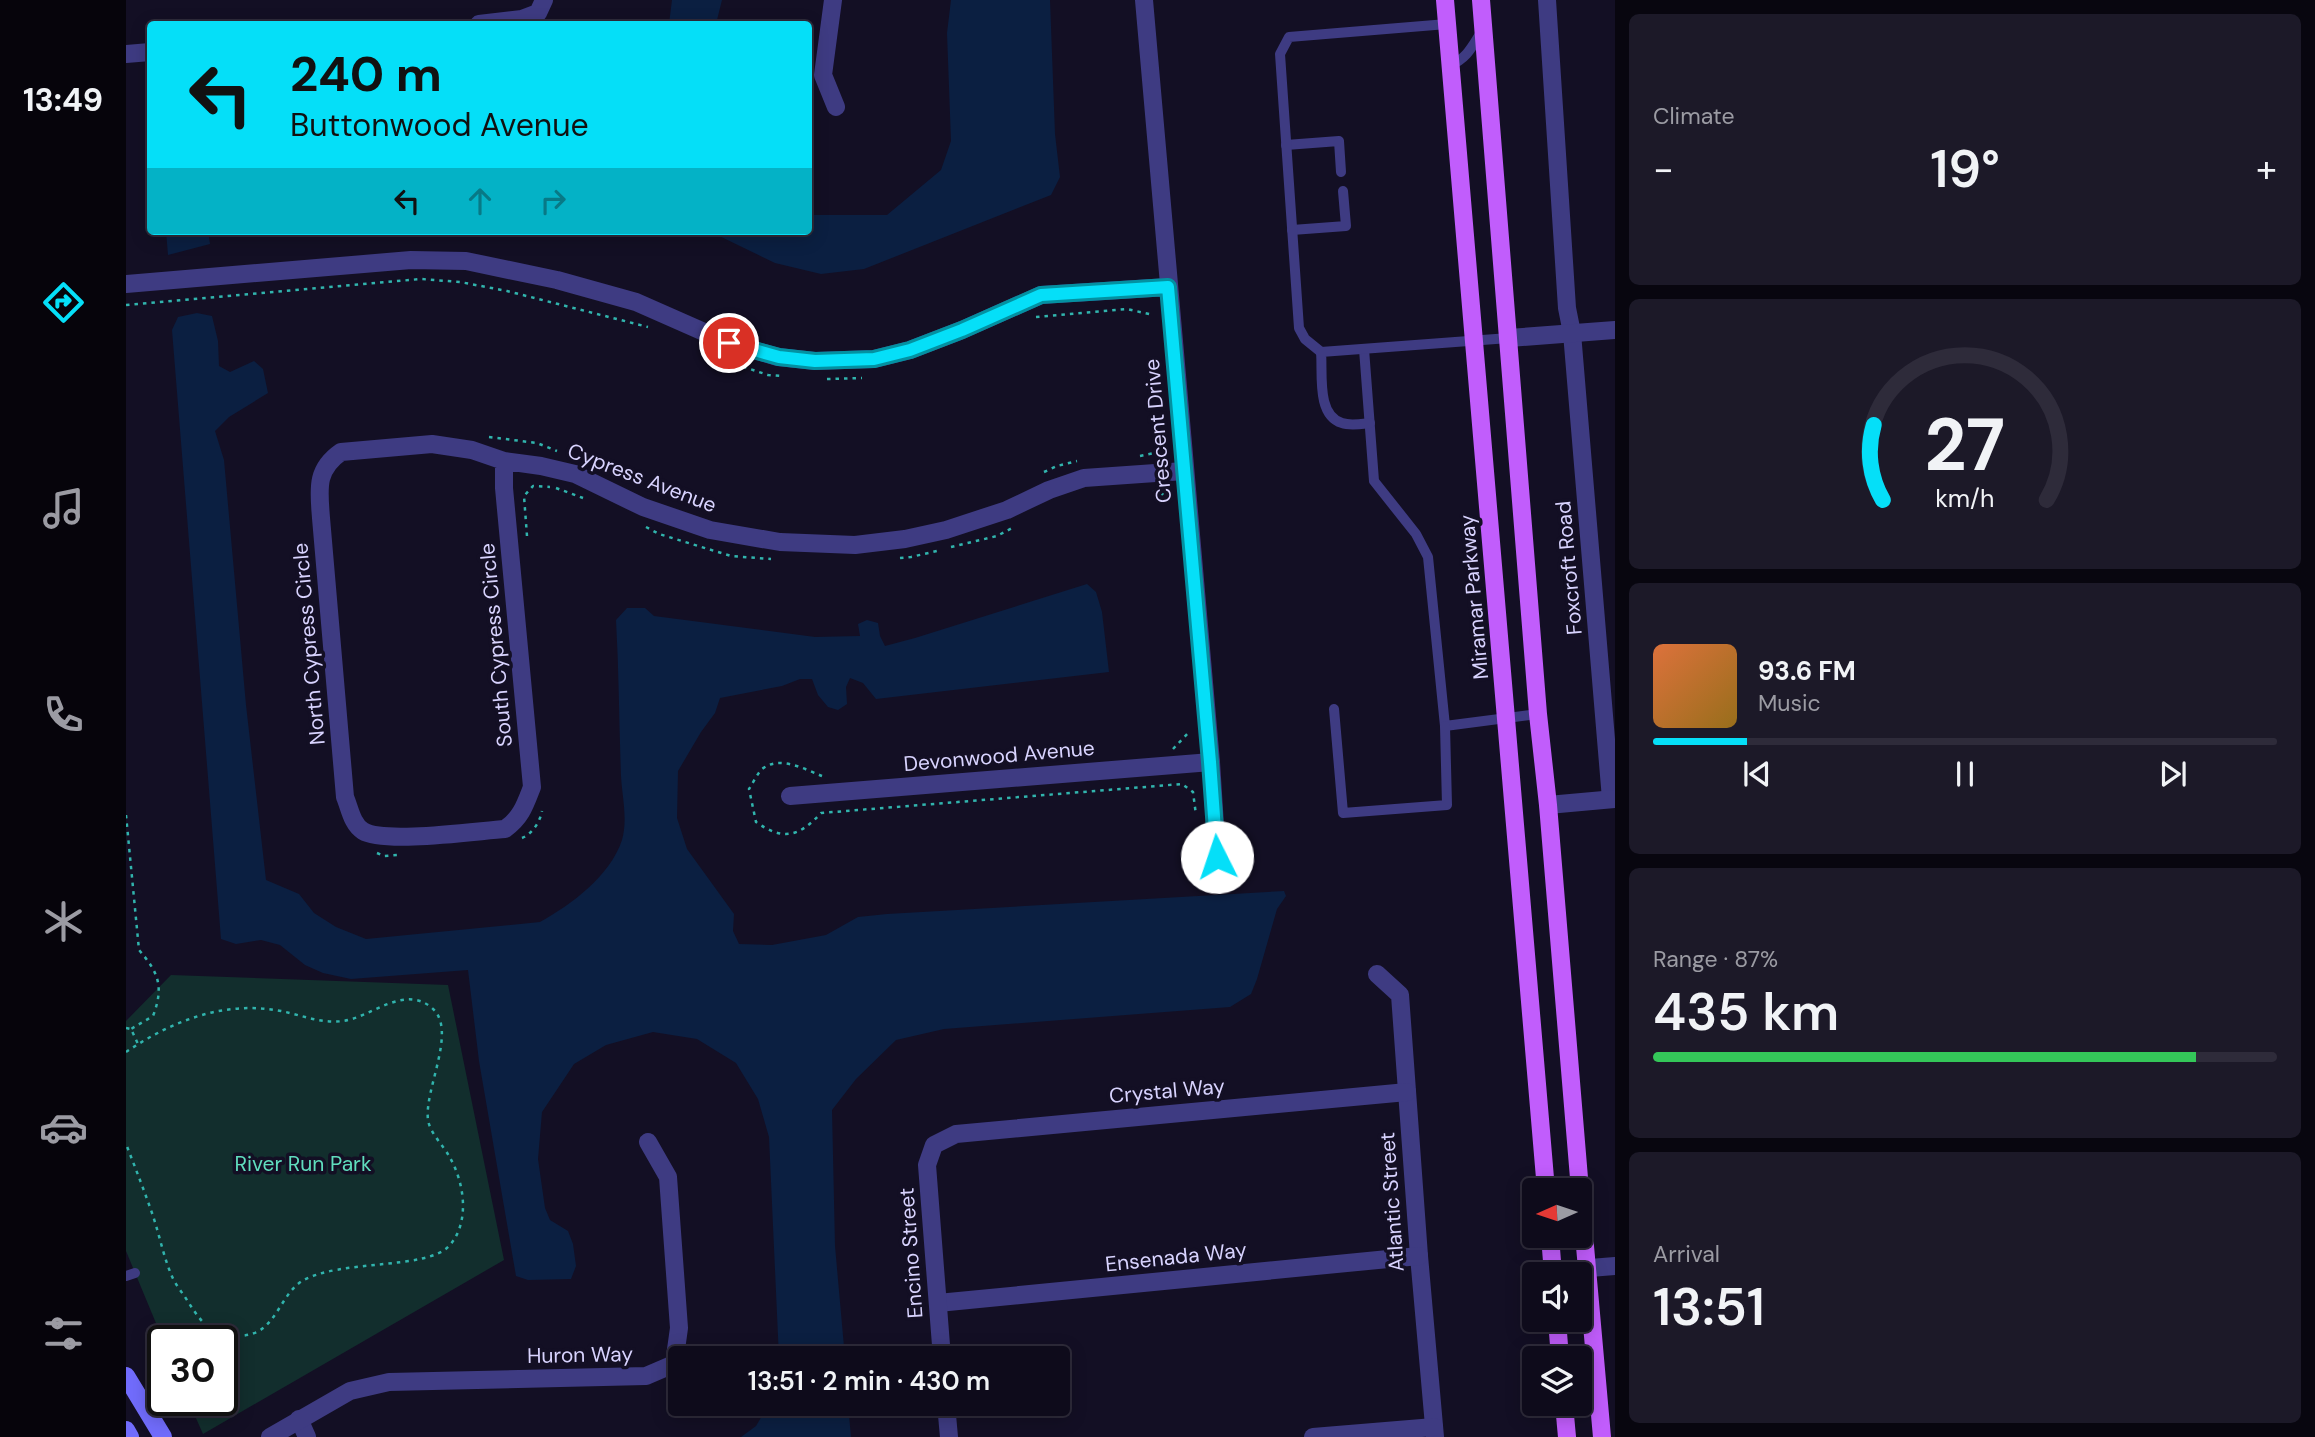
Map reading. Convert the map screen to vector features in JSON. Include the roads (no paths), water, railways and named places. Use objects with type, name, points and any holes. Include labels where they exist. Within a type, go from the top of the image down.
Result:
[{"type":"main road","name":"Miramar Parkway","points":[[1445,0],[1545,1178]]},
{"type":"main road","points":[[1481,0],[1538,714],[1579,1178]]},
{"type":"main road","points":[[1592,1324],[1602,1437]]},
{"type":"main road","points":[[1565,1416],[1567,1437]]},
{"type":"street","points":[[833,0],[823,75],[836,107]]},
{"type":"street","name":"Crescent Drive","points":[[1144,0],[1217,857]]},
{"type":"street","name":"Foxcroft Road","points":[[1546,0],[1567,308],[1572,333],[1613,799],[1548,804]]},
{"type":"street","points":[[505,21],[522,19],[541,6]]},
{"type":"street","points":[[126,54],[147,52]]},
{"type":"street","points":[[126,284],[411,260],[466,261],[557,280],[636,302],[729,343],[779,357],[815,361],[874,359],[910,350],[1041,295],[1168,287]]},
{"type":"street","points":[[1509,338],[1615,330]]},
{"type":"street","name":"Cypress Avenue","points":[[330,460],[341,452],[432,444],[472,450],[504,461],[575,474],[643,507],[710,530],[780,542],[855,545],[905,539],[946,530],[1007,510],[1049,490],[1084,478],[1184,471]]},
{"type":"street","name":"North Cypress Circle","points":[[330,460],[319,481],[321,518],[345,797],[355,824],[364,832],[386,838],[505,829],[515,821]]},
{"type":"street","name":"South Cypress Circle","points":[[504,461],[505,498],[532,787],[524,809],[515,821]]},
{"type":"street","name":"Devonwood Avenue","points":[[790,796],[1210,762]]},
{"type":"street","name":"Atlantic Street","points":[[1377,974],[1400,995],[1434,1432]]},
{"type":"street","name":"Crystal Way","points":[[934,1145],[956,1134],[1407,1092]]},
{"type":"street","name":"Huron Way","points":[[270,1437],[350,1391],[389,1382],[646,1376],[674,1364],[679,1328],[668,1177],[648,1142]]},
{"type":"street","name":"Encino Street","points":[[934,1145],[927,1165],[941,1346]]},
{"type":"street","name":"Ensenada Way","points":[[938,1303],[1419,1256]]},
{"type":"street","points":[[1592,1268],[1615,1266]]},
{"type":"street","points":[[126,1376],[163,1437]]},
{"type":"street","points":[[947,1416],[948,1437]]},
{"type":"street","points":[[299,1419],[307,1437]]},
{"type":"street","points":[[126,1430],[130,1437]]},
{"type":"street","points":[[1313,1437],[1434,1432]]},
{"type":"lane","points":[[1447,24],[1289,37],[1280,54],[1299,328],[1305,339],[1321,352],[1509,338]]},
{"type":"lane","points":[[1450,65],[1460,61],[1469,52],[1484,28]]},
{"type":"lane","points":[[1286,145],[1339,141],[1341,172]]},
{"type":"lane","points":[[1292,230],[1346,226],[1343,191]]},
{"type":"lane","points":[[1334,709],[1343,813],[1447,806],[1445,726],[1427,557],[1416,534],[1374,481],[1364,349]]},
{"type":"lane","points":[[1321,352],[1324,406],[1335,420],[1345,425],[1370,423]]},
{"type":"lane","points":[[1445,726],[1538,714]]},
{"type":"water","points":[[672,0],[722,0],[717,21],[669,21]]},
{"type":"water","points":[[951,0],[1050,0],[1055,134],[1060,177],[1051,195],[864,269],[821,274],[775,263],[717,235],[812,235],[812,215],[887,215],[941,170],[951,141],[947,33]]},
{"type":"water","points":[[166,235],[209,235],[210,244],[168,255]]},
{"type":"water","points":[[197,313],[212,316],[218,341],[219,366],[230,372],[254,361],[263,369],[268,393],[229,417],[215,431],[224,460],[246,705],[266,880],[299,894],[314,913],[336,927],[366,939],[540,922],[565,907],[599,877],[616,853],[624,832],[616,620],[627,608],[645,608],[654,616],[815,637],[860,636],[858,624],[867,620],[878,623],[885,646],[1087,584],[1096,592],[1102,612],[1109,672],[876,699],[863,683],[850,678],[846,687],[847,704],[838,710],[828,707],[818,695],[812,679],[800,679],[782,686],[720,698],[715,713],[678,771],[677,818],[687,849],[734,914],[733,931],[739,944],[772,945],[826,935],[858,917],[887,914],[1284,891],[1286,896],[1277,909],[1251,994],[1230,1007],[944,1029],[896,1040],[856,1079],[832,1110],[835,1246],[844,1346],[778,1346],[769,1137],[758,1099],[736,1063],[697,1039],[653,1032],[606,1045],[574,1064],[542,1112],[538,1159],[545,1208],[550,1220],[568,1231],[573,1244],[576,1266],[571,1279],[528,1280],[516,1276],[479,1061],[468,970],[351,979],[323,973],[305,965],[280,945],[261,940],[236,944],[221,939],[172,330],[178,317]]},
{"type":"water","points":[[762,1416],[849,1416],[851,1437],[741,1437],[756,1426]]},
{"type":"park label","name":"River Run Park","points":[[303,1164]]}]
